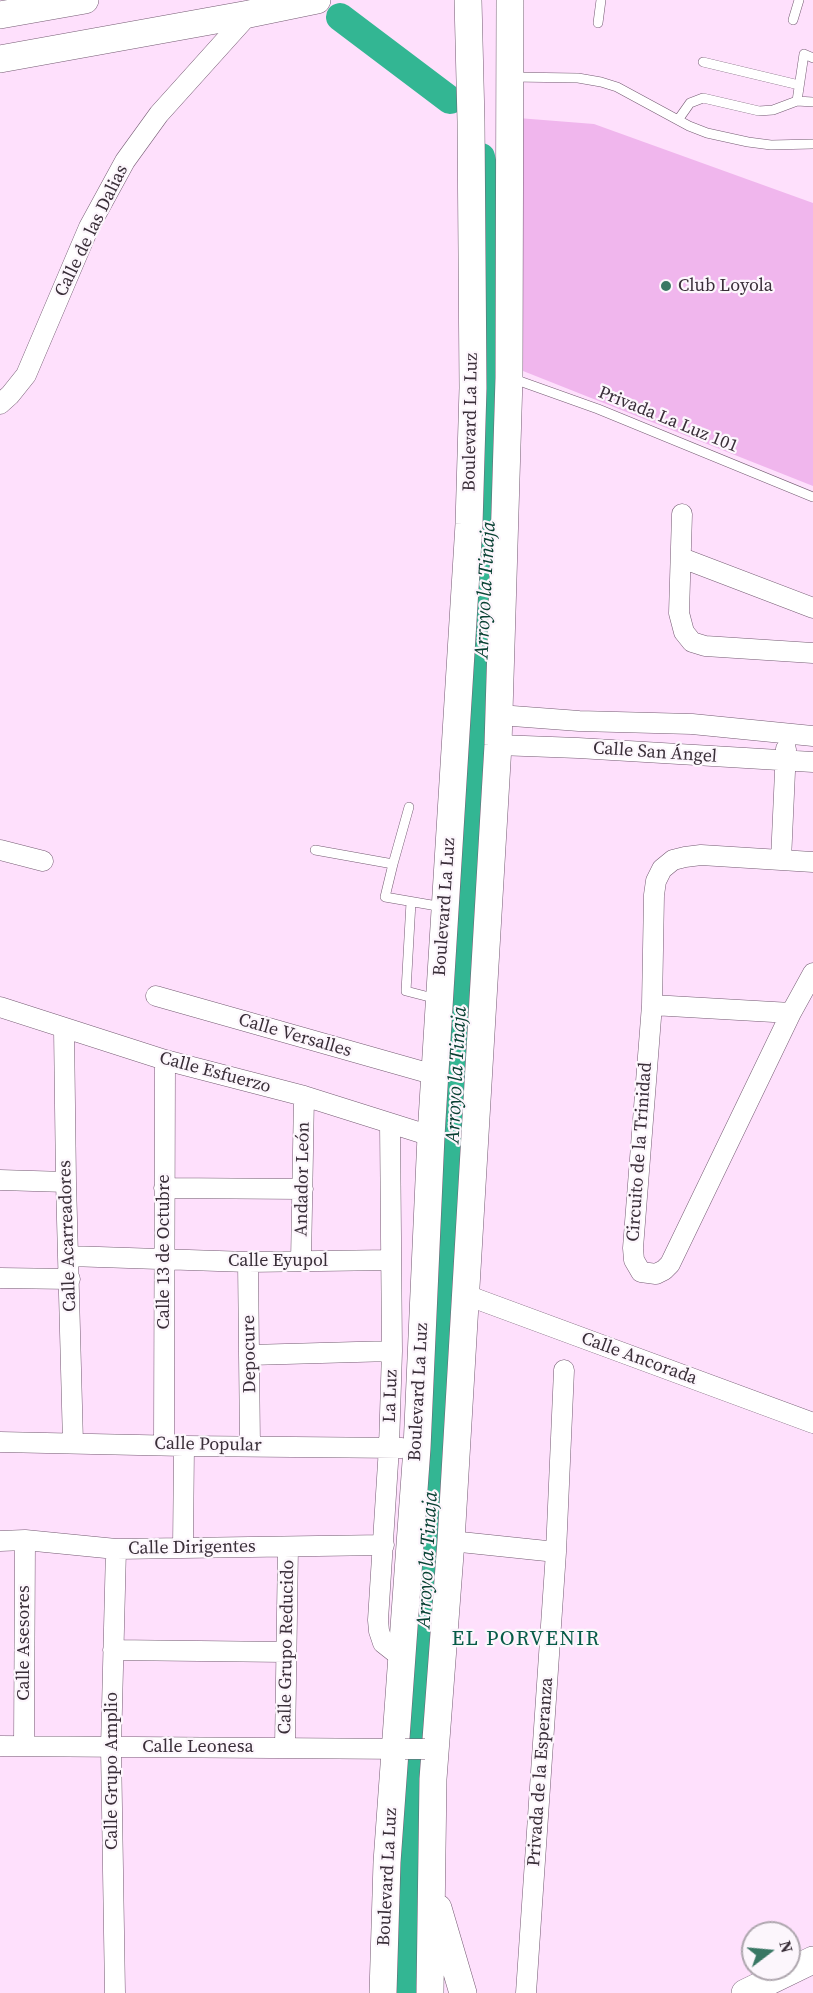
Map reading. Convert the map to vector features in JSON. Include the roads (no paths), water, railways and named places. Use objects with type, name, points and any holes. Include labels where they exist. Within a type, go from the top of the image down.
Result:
[{"type":"main road","points":[[0,15],[85,0]]},
{"type":"main road","points":[[0,58],[317,0]]},
{"type":"main road","name":"Boulevard La Luz","points":[[383,1993],[387,1862],[400,1748],[402,1658],[417,1448],[431,1136],[469,524],[473,388],[468,0]]},
{"type":"main road","name":"Boulevard La Luz","points":[[430,1993],[430,1749],[451,1541],[498,745],[509,378],[510,0]]},
{"type":"main road","points":[[509,44],[518,12],[525,0]]},
{"type":"main road","points":[[431,1885],[463,1993]]},
{"type":"main road","points":[[745,1993],[813,1960]]},
{"type":"street","name":"Calle de las Dalias","points":[[0,404],[26,375],[89,227],[125,161],[159,114],[249,14]]},
{"type":"street","points":[[682,514],[679,614],[684,632],[692,642],[705,646],[813,653]]},
{"type":"street","points":[[682,558],[813,608]]},
{"type":"street","name":"Calle San Ángel","points":[[499,715],[579,721],[692,724],[813,736]]},
{"type":"street","points":[[781,860],[787,734]]},
{"type":"street","name":"Calle San Ángel","points":[[498,745],[813,762]]},
{"type":"street","points":[[0,850],[43,861]]},
{"type":"street","name":"Circuito de la Trinidad","points":[[813,862],[701,855],[672,860],[663,869],[657,881],[654,895],[652,1005],[633,1248],[636,1267],[641,1272],[648,1274],[664,1270],[670,1264],[791,1013],[813,973]]},
{"type":"street","name":"Calle Versalles","points":[[156,996],[435,1075]]},
{"type":"street","points":[[652,1005],[791,1013]]},
{"type":"street","name":"Calle Esfuerzo","points":[[0,1007],[165,1060],[304,1096],[431,1136]]},
{"type":"street","name":"Calle Acarreadores","points":[[64,1029],[73,1443]]},
{"type":"street","name":"Calle 13 de Octubre","points":[[164,1445],[165,1060]]},
{"type":"street","name":"Andador León","points":[[301,1261],[304,1096]]},
{"type":"street","name":"La Luz","points":[[390,1123],[392,1351],[379,1631],[383,1644],[402,1658]]},
{"type":"street","points":[[0,1180],[66,1182]]},
{"type":"street","points":[[164,1188],[303,1189]]},
{"type":"street","name":"Calle Eyupol","points":[[69,1256],[248,1262],[391,1260]]},
{"type":"street","name":"Depocure","points":[[248,1262],[250,1446]]},
{"type":"street","points":[[0,1278],[70,1278]]},
{"type":"street","name":"Calle Ancorada","points":[[466,1295],[813,1423]]},
{"type":"street","points":[[250,1355],[392,1351]]},
{"type":"street","name":"Privada de la Esperanza","points":[[526,1993],[556,1552],[564,1370]]},
{"type":"street","name":"Calle Popular","points":[[0,1442],[417,1448]]},
{"type":"street","points":[[183,1548],[184,1446]]},
{"type":"street","name":"Calle Dirigentes","points":[[0,1541],[25,1540],[116,1549],[384,1545]]},
{"type":"street","name":"Calle Asesores","points":[[24,1746],[25,1540]]},
{"type":"street","points":[[451,1541],[556,1552]]},
{"type":"street","name":"Calle Grupo Reducido","points":[[285,1746],[288,1547]]},
{"type":"street","name":"Calle Grupo Amplio","points":[[115,1993],[111,1747],[116,1549]]},
{"type":"street","points":[[113,1650],[285,1652]]},
{"type":"street","name":"Calle Leonesa","points":[[0,1746],[285,1746],[430,1749]]},
{"type":"lane","points":[[598,23],[601,0]]},
{"type":"lane","points":[[792,20],[799,0]]},
{"type":"lane","points":[[797,101],[804,54],[813,57]]},
{"type":"lane","points":[[703,62],[799,85]]},
{"type":"lane","points":[[510,77],[578,78],[601,82],[617,87],[707,133],[771,145],[813,144]]},
{"type":"lane","points":[[678,120],[690,103],[703,98],[759,111],[773,110],[797,101],[813,102]]},
{"type":"lane","name":"Privada La Luz 101","points":[[509,378],[598,409],[813,496]]},
{"type":"lane","points":[[409,807],[385,897],[445,907]]},
{"type":"lane","points":[[315,849],[393,864]]},
{"type":"lane","points":[[411,902],[406,991],[439,1000]]},
{"type":"waterway","name":"Arroyo la Tinaja","points":[[340,17],[450,100]]},
{"type":"waterway","name":"Arroyo la Tinaja","points":[[402,1993],[490,543],[493,290],[489,191],[481,157]]},
{"type":"place","name":"Club Loyola","points":[[666,286]]},
{"type":"district","name":"EL PORVENIR","points":[[526,1640]]}]
